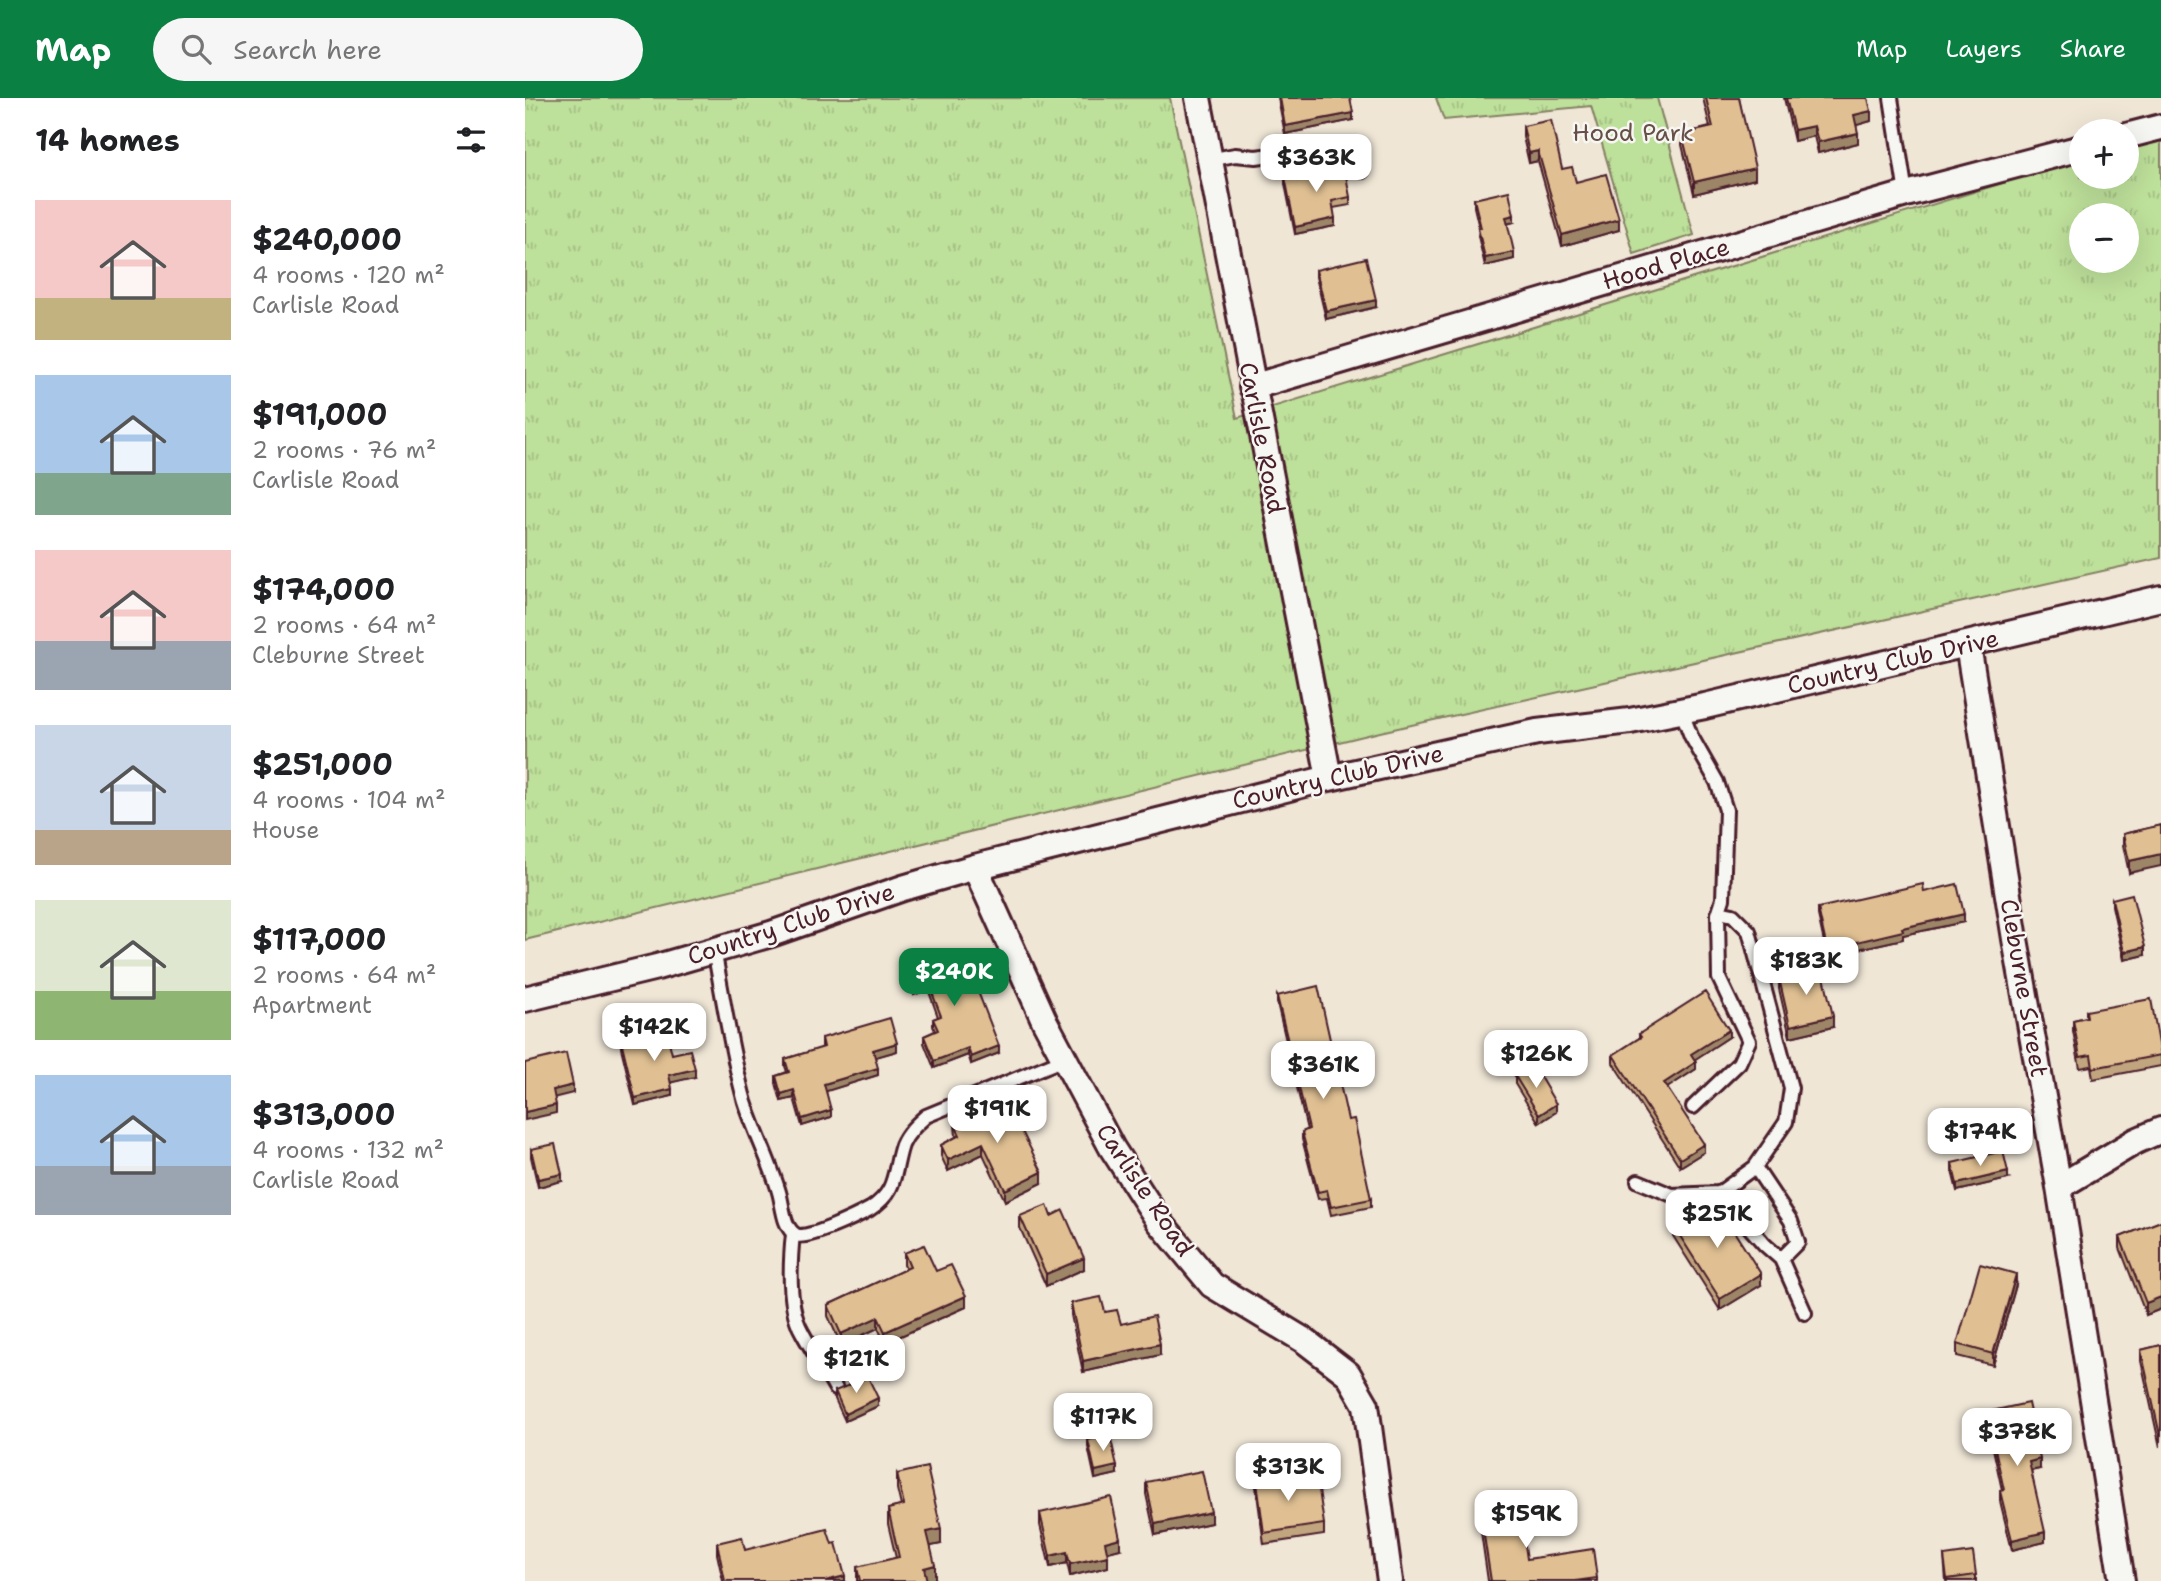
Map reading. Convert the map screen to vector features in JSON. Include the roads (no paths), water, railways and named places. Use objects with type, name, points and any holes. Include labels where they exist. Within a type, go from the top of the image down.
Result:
[{"type":"street","name":"Carlisle Road","points":[[1198,98],[1329,778]]},
{"type":"street","points":[[2139,133],[2161,127]]},
{"type":"street","name":"Hood Place","points":[[1252,387],[1906,194],[2069,151]]},
{"type":"street","name":"Country Club Drive","points":[[525,999],[657,967],[975,867],[1329,778],[1537,732],[1630,721],[1681,710],[2161,598]]},
{"type":"street","name":"Cleburne Street","points":[[1968,645],[2122,1581]]},
{"type":"street","name":"Carlisle Road","points":[[975,867],[1045,1023],[1112,1149],[1159,1221],[1212,1284],[1305,1341],[1348,1374],[1366,1405],[1390,1581]]},
{"type":"street","points":[[2059,1188],[2136,1141],[2161,1130]]},
{"type":"lane","points":[[1891,98],[1906,194]]},
{"type":"lane","points":[[1209,160],[1235,155],[1256,157],[1338,146],[1350,153],[1362,171]]},
{"type":"lane","points":[[1681,710],[1691,736],[1717,782],[1726,810],[1723,899],[1719,912],[1717,942],[1719,978],[1749,1041],[1739,1063],[1693,1107]]},
{"type":"lane","points":[[1638,1181],[1672,1195],[1720,1193],[1755,1167],[1786,1122],[1791,1088],[1749,931],[1733,915],[1719,912]]},
{"type":"lane","points":[[714,950],[734,1057],[746,1103],[779,1191],[788,1226],[793,1234],[801,1237],[812,1235],[870,1209],[887,1195],[893,1184],[903,1143],[912,1128],[926,1116],[1064,1059]]},
{"type":"lane","points":[[1755,1167],[1791,1221],[1798,1242],[1781,1259]]},
{"type":"lane","points":[[1720,1193],[1765,1245],[1781,1259],[1805,1313]]},
{"type":"lane","points":[[793,1234],[790,1258],[792,1293],[800,1330],[836,1389]]},
{"type":"park label","name":"Hood Park","points":[[1633,133]]}]
